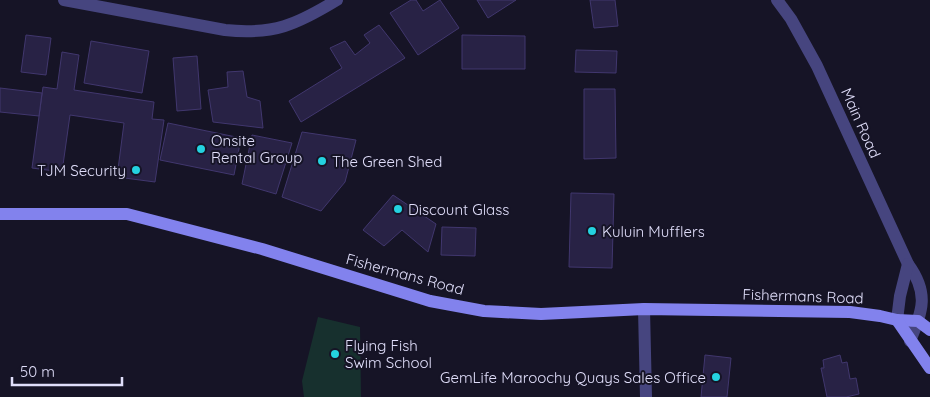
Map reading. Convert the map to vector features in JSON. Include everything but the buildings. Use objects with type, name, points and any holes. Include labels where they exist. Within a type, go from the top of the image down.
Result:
[{"type":"main road","name":"Fishermans Road","points":[[0,214],[127,214],[262,249],[430,301],[484,311],[541,314],[644,309],[850,312],[897,320]]},
{"type":"main road","points":[[897,320],[918,321],[930,330]]},
{"type":"main road","points":[[897,320],[930,368]]},
{"type":"street","points":[[64,0],[247,33],[290,26],[338,0]]},
{"type":"street","name":"Main Road","points":[[776,0],[791,19],[817,66],[908,264],[917,276],[923,293],[918,321],[910,341]]},
{"type":"street","points":[[897,320],[900,296],[908,264]]},
{"type":"street","points":[[644,309],[646,397]]},
{"type":"green space","name":"Flying Fish Swim School","points":[[318,317],[360,327],[361,397],[304,397],[302,381]]},
{"type":"place","name":"Onsite Rental Group","points":[[201,149]]},
{"type":"place","name":"The Green Shed","points":[[322,161]]},
{"type":"place","name":"TJM Security","points":[[136,170]]},
{"type":"place","name":"Discount Glass","points":[[398,209]]},
{"type":"place","name":"Kuluin Mufflers","points":[[592,231]]},
{"type":"place","name":"Flying Fish Swim School","points":[[335,354]]},
{"type":"place","name":"GemLife Maroochy Quays Sales Office","points":[[716,377]]}]
